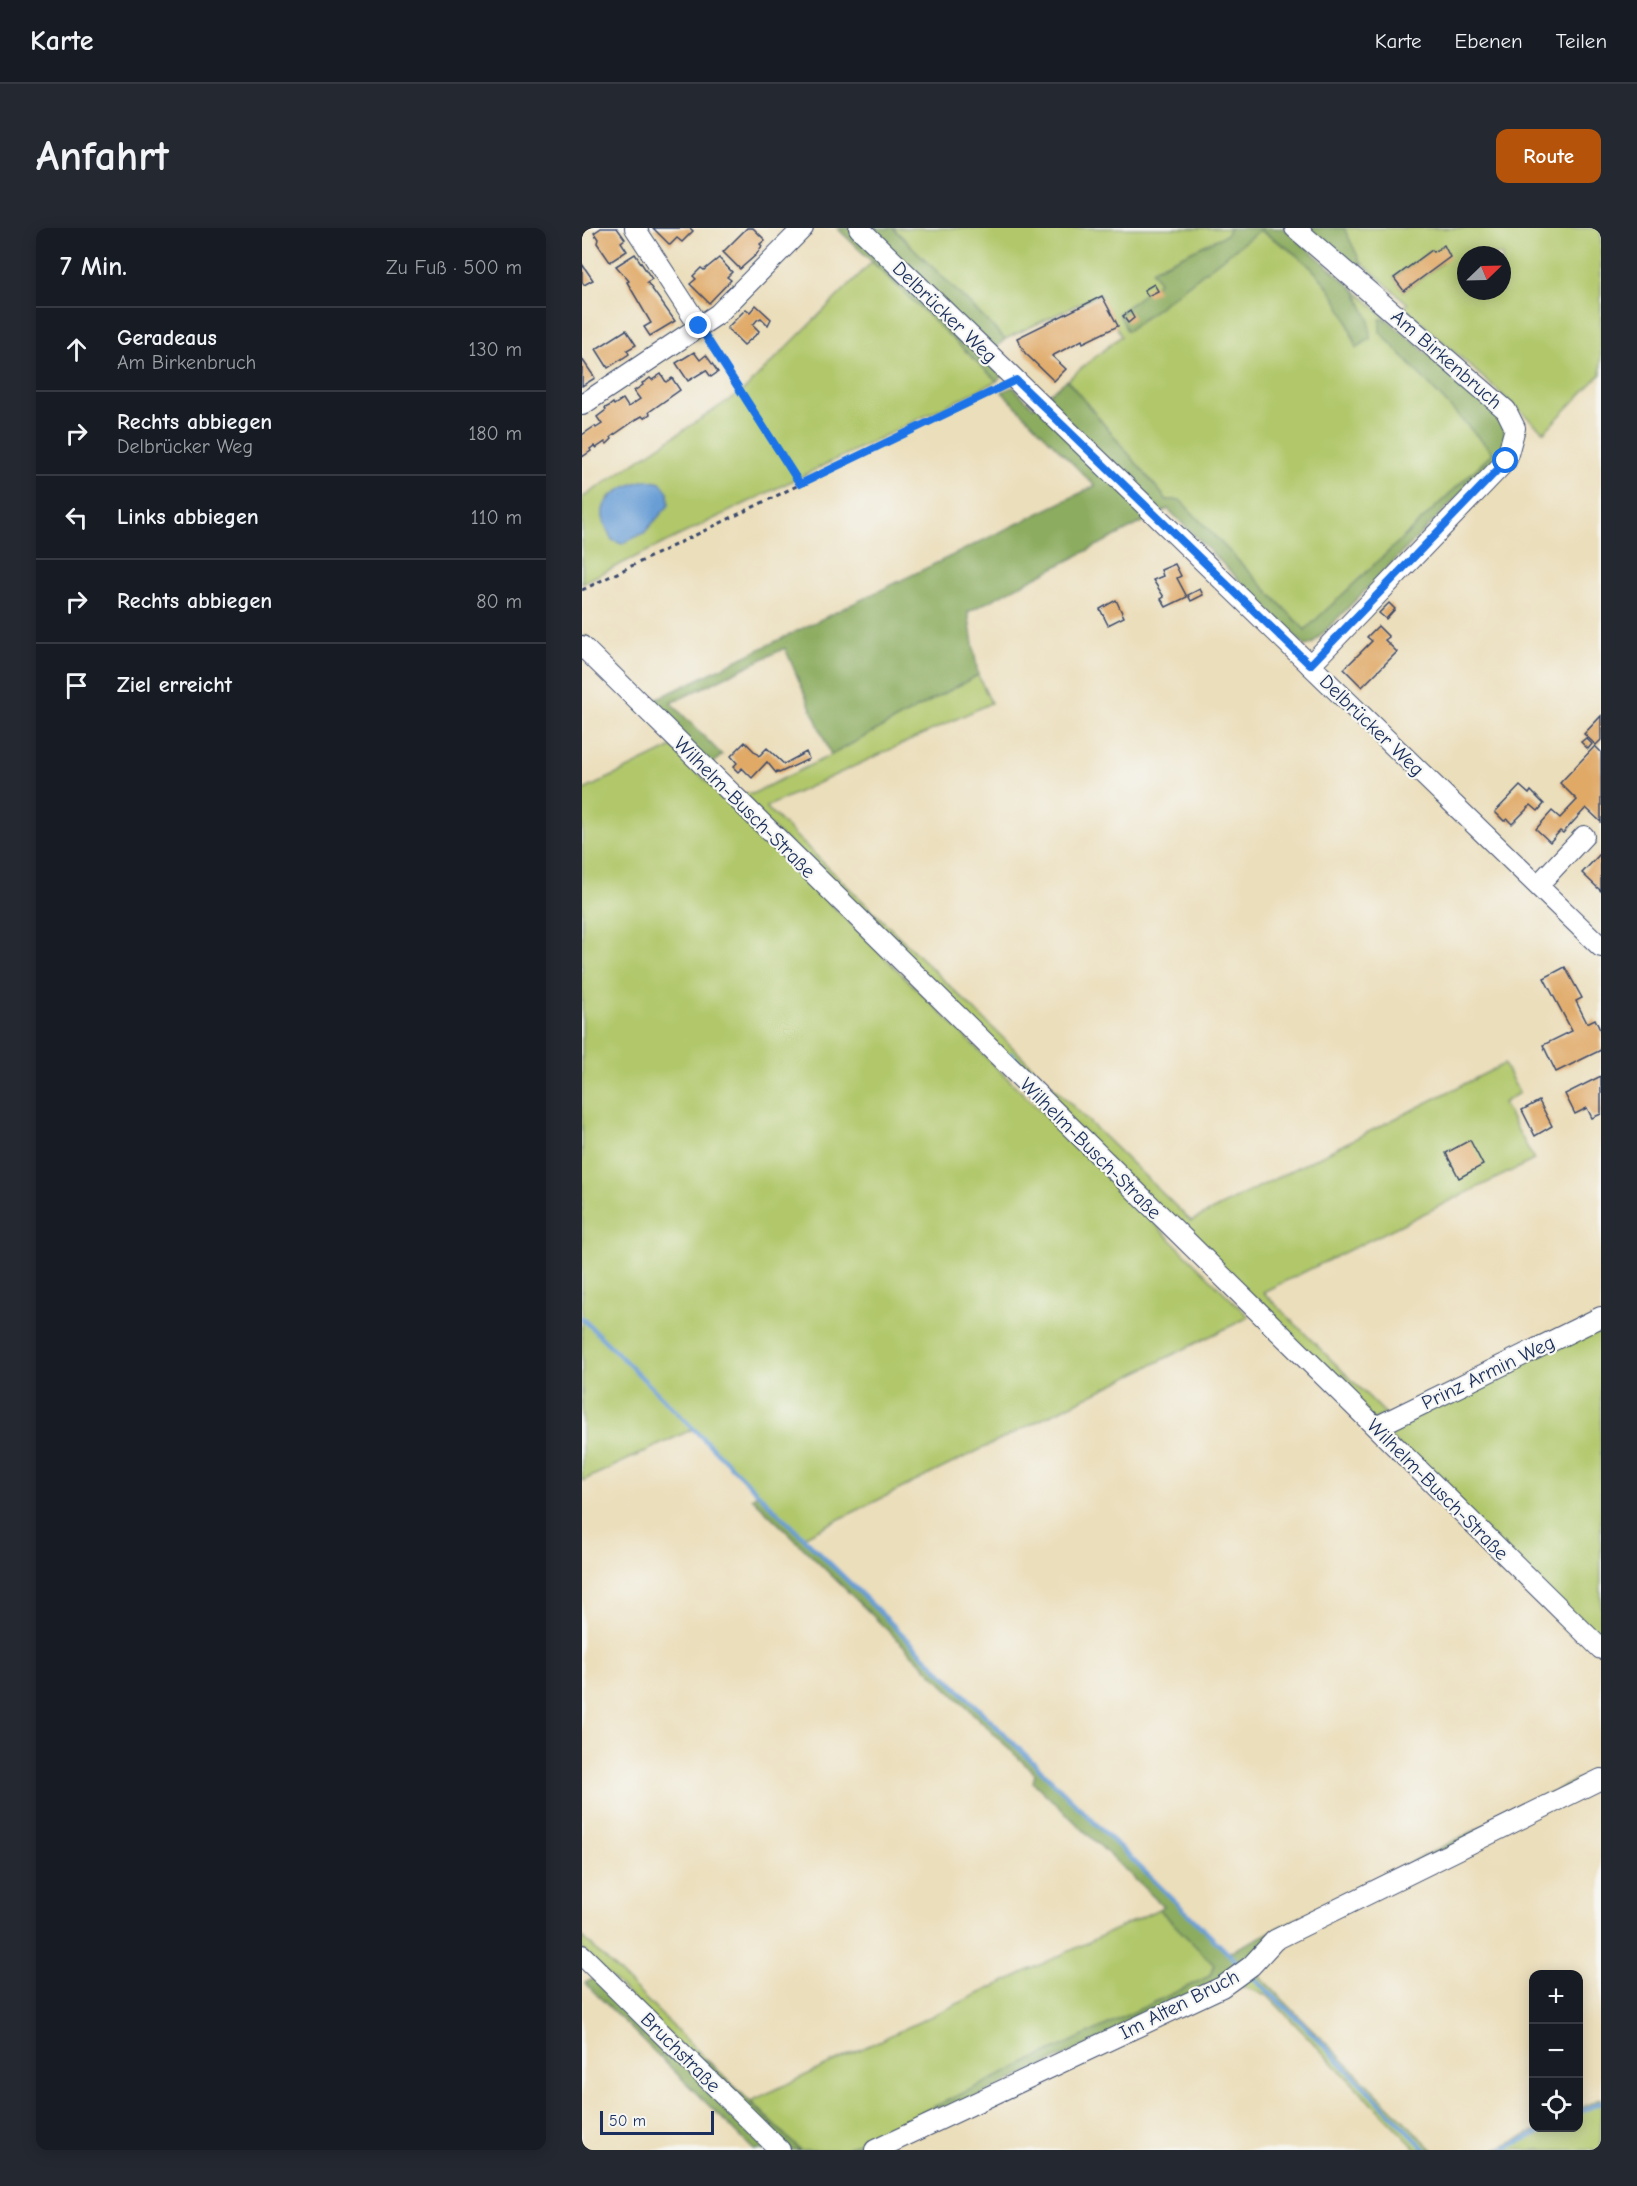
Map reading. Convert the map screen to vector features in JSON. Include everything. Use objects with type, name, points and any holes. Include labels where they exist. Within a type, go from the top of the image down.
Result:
[{"type":"street","points":[[634,228],[699,326]]},
{"type":"street","points":[[582,405],[718,314],[803,228]]},
{"type":"street","name":"Delbrücker Weg","points":[[859,228],[1601,947]]},
{"type":"street","name":"Am Birkenbruch","points":[[1295,228],[1506,410],[1515,428],[1506,461],[1310,665]]},
{"type":"street","name":"Wilhelm-Busch-Straße","points":[[582,646],[1601,1649]]},
{"type":"street","points":[[1538,885],[1584,836]]},
{"type":"street","name":"Prinz Armin Weg","points":[[1376,1427],[1601,1317]]},
{"type":"street","name":"Im Alten Bruch","points":[[875,2150],[1222,1987],[1246,1970],[1275,1940],[1601,1779]]},
{"type":"street","name":"Bruchstraße","points":[[582,1955],[780,2150]]},
{"type":"path","points":[[699,326],[800,484]]},
{"type":"path","points":[[582,590],[1016,380]]},
{"type":"green space","points":[[837,228],[893,228],[1005,339],[985,359],[1002,376],[997,381]]},
{"type":"green space","points":[[893,228],[1230,228],[1226,235],[1153,269],[1160,282],[1119,313],[1127,331],[1259,230],[1298,256],[1330,289],[1346,320],[1356,348],[1369,320],[1355,290],[1388,320],[1380,332],[1493,453],[1305,630],[1180,501],[1167,500],[1067,380],[1121,336],[1100,294],[1005,339]]},
{"type":"green space","points":[[1230,228],[1284,228],[1355,290],[1369,320],[1370,339],[1356,348],[1345,316],[1327,286],[1308,265],[1260,230],[1127,331],[1119,313],[1159,282],[1152,270],[1226,235]]},
{"type":"green space","points":[[1306,228],[1601,228],[1601,374],[1544,432],[1404,307],[1408,304],[1362,263],[1355,271]],"holes":[[[1432,250],[1442,263],[1404,291],[1394,278]]]},
{"type":"green space","points":[[1306,228],[1344,228],[1361,263],[1355,271]]},
{"type":"green space","points":[[872,262],[997,381],[582,583],[582,498],[744,390]],"holes":[[[647,480],[668,492],[668,505],[644,533],[609,497],[633,484]]]},
{"type":"green space","points":[[1380,319],[1388,320],[1499,416],[1506,436],[1500,454],[1312,644],[1305,646],[1168,509],[968,612],[978,675],[831,755],[785,648],[671,703],[722,755],[709,767],[582,638],[586,636],[653,701],[1095,486],[1002,392],[1013,387],[1033,407],[1067,380],[1167,500],[1180,500],[1305,630],[1493,453],[1380,332]]},
{"type":"green space","points":[[978,675],[991,703],[766,807],[1191,1221],[1504,1064],[1519,1093],[1503,1103],[1534,1160],[1263,1292],[1386,1414],[1373,1420],[736,792],[752,794],[831,755]]},
{"type":"green space","points":[[672,747],[1249,1317],[803,1537],[693,1429],[582,1481],[582,791]]},
{"type":"green space","points":[[1601,1325],[1601,1644],[1383,1430]]},
{"type":"green space","points":[[758,1493],[1228,1953],[1601,1768],[1601,1775],[1273,1937],[1222,1982],[863,2150],[843,2150],[1210,1976],[1214,1965],[1159,1909],[1163,1906],[1033,1782],[1035,1774],[752,1498]]},
{"type":"green space","points":[[1159,1909],[1214,1964],[1210,1976],[843,2150],[800,2150],[751,2101]]},
{"type":"green space","points":[[582,1936],[706,2059],[698,2064],[582,1949]]},
{"type":"green space","points":[[1254,1969],[1433,2150],[1417,2150],[1267,1995],[1234,1984]]},
{"type":"green space","points":[[597,1977],[690,2068],[706,2059],[800,2150],[754,2150],[585,1983]]},
{"type":"green space","points":[[1601,2098],[1601,2150],[1494,2150],[1532,2132],[1583,2132],[1583,2107]]},
{"type":"water","points":[[647,480],[661,483],[668,492],[669,505],[644,533],[622,544],[612,540],[603,517],[606,502],[624,488]]},
{"type":"building","points":[[601,228],[617,228],[625,239],[621,242],[627,251],[610,262],[597,243],[598,239],[594,233]]},
{"type":"building","points":[[653,228],[690,228],[693,231],[682,242],[677,238],[670,245]]},
{"type":"building","points":[[747,228],[753,228],[765,240],[760,244],[762,246],[756,255],[740,269],[723,252]]},
{"type":"building","points":[[1444,245],[1450,257],[1404,291],[1394,278],[1432,250],[1434,252]]},
{"type":"building","points":[[635,254],[652,279],[647,282],[675,321],[650,336],[644,327],[651,323],[627,282],[629,281],[616,266]]},
{"type":"building","points":[[719,258],[732,272],[727,277],[731,280],[709,303],[690,284],[696,279],[693,276],[701,268],[704,270]]},
{"type":"building","points":[[582,264],[593,280],[584,285],[582,282]]},
{"type":"building","points":[[1154,284],[1158,291],[1148,296],[1144,290]]},
{"type":"building","points":[[1102,296],[1118,326],[1083,343],[1082,340],[1052,356],[1066,369],[1054,381],[1025,353],[1017,338]]},
{"type":"building","points":[[756,305],[771,319],[768,325],[761,318],[757,320],[753,325],[759,331],[758,333],[744,345],[727,328],[746,309],[750,312]]},
{"type":"building","points":[[1130,311],[1134,318],[1128,323],[1123,316]]},
{"type":"building","points":[[626,330],[636,345],[627,350],[629,354],[608,368],[596,349]]},
{"type":"building","points":[[694,352],[700,360],[706,355],[718,372],[711,377],[706,370],[688,381],[676,363]]},
{"type":"building","points":[[582,359],[595,378],[582,386]]},
{"type":"building","points":[[661,374],[666,382],[672,378],[680,390],[649,412],[650,414],[644,418],[642,416],[611,437],[612,439],[607,444],[605,442],[596,448],[594,446],[582,457],[582,435],[602,424],[597,417],[606,410],[605,408],[623,399],[628,407],[640,399],[634,391],[643,385],[642,383]]},
{"type":"building","points":[[1175,564],[1181,576],[1177,578],[1187,597],[1166,607],[1161,599],[1164,597],[1153,580],[1163,576],[1161,570]]},
{"type":"building","points":[[1200,589],[1203,595],[1191,601],[1188,595]]},
{"type":"building","points":[[1116,600],[1124,617],[1108,625],[1100,609]]},
{"type":"building","points":[[1389,603],[1395,609],[1386,619],[1379,613]]},
{"type":"building","points":[[1378,626],[1389,637],[1385,640],[1397,652],[1362,687],[1344,669],[1372,641],[1367,637]]},
{"type":"building","points":[[1601,716],[1601,740],[1596,745],[1584,734]]},
{"type":"building","points":[[1586,738],[1592,744],[1588,749],[1581,742]]},
{"type":"building","points":[[745,742],[759,756],[767,748],[784,764],[806,752],[809,759],[779,773],[777,771],[776,773],[767,762],[752,778],[742,768],[738,772],[733,767],[737,763],[731,756]]},
{"type":"building","points":[[1595,746],[1601,752],[1601,822],[1586,808],[1563,833],[1560,831],[1550,842],[1536,829],[1552,811],[1560,818],[1577,800],[1560,783]]},
{"type":"building","points":[[1520,786],[1529,794],[1531,791],[1544,804],[1538,811],[1531,805],[1512,824],[1507,819],[1504,821],[1495,812]]},
{"type":"building","points":[[1601,853],[1601,891],[1582,873]]},
{"type":"building","points":[[1565,967],[1582,998],[1576,1001],[1587,1023],[1595,1019],[1601,1032],[1601,1050],[1556,1072],[1543,1045],[1572,1031],[1544,978]]},
{"type":"building","points":[[1601,1076],[1601,1114],[1592,1118],[1587,1108],[1575,1114],[1565,1094]]},
{"type":"building","points":[[1539,1101],[1552,1126],[1535,1136],[1522,1110]]},
{"type":"building","points":[[1470,1140],[1483,1165],[1459,1178],[1446,1153]]},
{"type":"waterway","points":[[1011,1054],[1037,1080]]},
{"type":"waterway","points":[[582,1318],[1241,1966]]},
{"type":"waterway","points":[[1249,1974],[1299,2020],[1426,2150]]},
{"type":"waterway","points":[[1583,2111],[1601,2102]]},
{"type":"waterway","points":[[1501,2150],[1539,2132]]},
{"type":"route","points":[[699,326],[800,484],[1016,380],[1310,665],[1506,461]]}]
